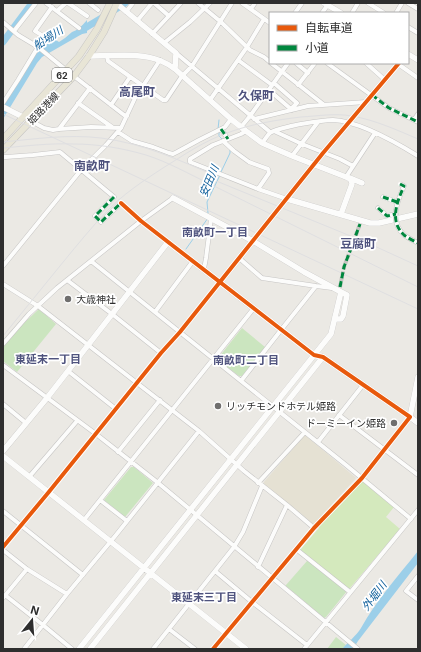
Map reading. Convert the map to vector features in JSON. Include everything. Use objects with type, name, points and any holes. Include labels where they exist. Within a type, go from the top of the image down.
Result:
[{"type":"main road","name":"姫路港線","points":[[3,150],[74,76],[104,32],[115,3]]},
{"type":"main road","name":"姫路港線","points":[[3,139],[79,56],[115,3]]},
{"type":"street","points":[[14,31],[36,3]]},
{"type":"street","points":[[46,3],[79,28]]},
{"type":"street","points":[[57,11],[67,3],[87,16]]},
{"type":"street","points":[[89,3],[98,10]]},
{"type":"street","points":[[115,3],[192,66],[252,118],[272,132],[340,159],[353,166]]},
{"type":"street","points":[[126,12],[134,3]]},
{"type":"street","points":[[137,21],[153,3],[169,16]]},
{"type":"street","points":[[152,34],[181,3]]},
{"type":"street","points":[[198,3],[221,22],[250,50],[269,61]]},
{"type":"street","points":[[164,44],[210,3]]},
{"type":"street","points":[[107,56],[108,61],[163,100],[166,100],[182,76],[192,66],[232,3]]},
{"type":"street","points":[[242,3],[269,22]]},
{"type":"street","points":[[251,9],[255,3]]},
{"type":"street","points":[[296,12],[302,3]]},
{"type":"street","points":[[353,12],[358,3]]},
{"type":"street","points":[[368,3],[382,12]]},
{"type":"street","points":[[397,12],[402,3]]},
{"type":"street","points":[[408,3],[417,7]]},
{"type":"street","points":[[327,4],[339,12]]},
{"type":"street","points":[[3,103],[38,47],[43,36],[35,31],[52,7]]},
{"type":"street","points":[[210,100],[247,47],[264,19]]},
{"type":"street","points":[[3,22],[38,47],[127,116]]},
{"type":"street","points":[[409,28],[418,33]]},
{"type":"street","points":[[175,69],[176,53]]},
{"type":"street","points":[[89,56],[133,55],[160,60],[175,69],[231,119],[262,143],[362,183]]},
{"type":"street","points":[[409,55],[418,60]]},
{"type":"street","points":[[3,266],[81,170],[120,130],[135,98],[160,60]]},
{"type":"street","points":[[238,60],[273,84],[297,103],[292,110]]},
{"type":"street","points":[[273,64],[323,105]]},
{"type":"street","points":[[241,127],[252,118],[287,64]]},
{"type":"street","points":[[297,64],[308,73]]},
{"type":"street","points":[[298,85],[314,64]]},
{"type":"street","points":[[328,64],[389,108],[416,121],[418,114]]},
{"type":"street","points":[[367,64],[385,80]]},
{"type":"street","points":[[3,547],[180,332],[315,165],[323,153],[398,64]]},
{"type":"street","points":[[400,64],[418,78]]},
{"type":"street","points":[[111,105],[130,77]]},
{"type":"street","points":[[60,128],[90,88]]},
{"type":"street","points":[[269,90],[292,110]]},
{"type":"street","points":[[252,118],[308,106],[366,102]]},
{"type":"street","points":[[78,103],[112,127],[120,130],[132,141],[173,154],[225,127],[231,119]]},
{"type":"street","points":[[3,107],[23,117]]},
{"type":"street","points":[[262,143],[272,132],[294,126],[334,120],[349,123],[375,133],[399,144],[418,156]]},
{"type":"street","points":[[31,121],[44,128],[52,130],[60,128],[112,127]]},
{"type":"street","points":[[292,156],[318,122]]},
{"type":"street","points":[[221,129],[226,140],[234,151],[249,162],[268,170],[269,173],[258,189]]},
{"type":"street","points":[[246,131],[213,145],[190,159],[190,162],[287,199],[365,222],[379,223],[418,214]]},
{"type":"street","points":[[347,177],[375,133]]},
{"type":"street","points":[[3,157],[60,152],[114,197],[95,216],[102,222],[122,203],[141,221],[314,355],[323,357],[418,423]]},
{"type":"street","points":[[342,214],[352,186],[352,181],[347,177]]},
{"type":"street","points":[[400,184],[404,186],[397,202],[396,218],[399,229],[404,237],[418,243]]},
{"type":"street","points":[[383,197],[397,202]]},
{"type":"street","points":[[3,344],[29,314],[66,280],[141,221],[173,198],[341,292],[331,334],[79,649]]},
{"type":"street","points":[[378,208],[387,216],[396,214]]},
{"type":"street","points":[[204,269],[211,219]]},
{"type":"street","points":[[3,451],[47,398],[168,242]]},
{"type":"street","points":[[239,258],[262,278],[332,288]]},
{"type":"street","points":[[91,261],[318,442],[411,519]]},
{"type":"street","points":[[155,312],[193,261]]},
{"type":"street","points":[[66,280],[162,353]]},
{"type":"street","points":[[3,284],[38,306],[160,400],[260,485],[314,528]]},
{"type":"street","points":[[241,381],[316,286]]},
{"type":"street","points":[[84,520],[254,308]]},
{"type":"street","points":[[90,649],[323,357]]},
{"type":"street","points":[[3,365],[96,434],[157,482],[358,649]]},
{"type":"street","points":[[68,371],[116,409]]},
{"type":"street","points":[[213,649],[314,528],[362,478],[410,417],[418,376]]},
{"type":"street","points":[[318,442],[363,385]]},
{"type":"street","points":[[118,452],[160,400]]},
{"type":"street","points":[[3,404],[26,423]]},
{"type":"street","points":[[339,415],[418,475]]},
{"type":"street","points":[[29,477],[77,420]]},
{"type":"street","points":[[24,649],[67,594],[111,542],[157,482],[199,432]]},
{"type":"street","points":[[153,649],[234,547],[243,532],[260,485],[305,432]]},
{"type":"street","points":[[3,456],[246,649]]},
{"type":"street","points":[[100,500],[127,521]]},
{"type":"street","points":[[258,567],[287,505]]},
{"type":"street","points":[[304,649],[418,510]]},
{"type":"street","points":[[3,511],[83,575]]},
{"type":"street","points":[[296,549],[350,592]]},
{"type":"street","points":[[3,550],[27,569],[67,594]]},
{"type":"street","points":[[27,569],[4,597],[43,625],[72,649]]},
{"type":"street","points":[[215,571],[307,645]]},
{"type":"street","points":[[418,576],[406,591],[418,600]]},
{"type":"street","points":[[168,629],[195,649]]},
{"type":"shaded area","points":[[305,435],[356,478],[313,524],[264,484],[264,482]]},
{"type":"green space","points":[[39,309],[56,324],[17,372],[3,361],[3,347],[21,326]]},
{"type":"green space","points":[[242,328],[265,347],[242,376],[239,376],[218,360]]},
{"type":"green space","points":[[131,467],[134,467],[153,483],[125,517],[104,500]]},
{"type":"green space","points":[[362,481],[394,507],[386,517],[400,529],[348,589],[300,550],[319,528],[318,527]]},
{"type":"green space","points":[[307,561],[347,591],[324,618],[286,586]]},
{"type":"green space","points":[[336,637],[346,645],[342,649],[327,649]]},
{"type":"water","name":"船場川","points":[[87,20],[87,33],[82,34],[42,57],[3,119],[3,106],[34,56],[47,44],[56,40],[59,42],[72,32],[79,29]]},
{"type":"water","points":[[418,551],[418,563],[353,649],[342,649],[359,631],[380,598]]},
{"type":"waterway","points":[[3,42],[32,3]]},
{"type":"waterway","name":"船場川","points":[[80,31],[125,3]]},
{"type":"waterway","name":"安田川","points":[[218,129],[219,120]]},
{"type":"waterway","name":"安田川","points":[[219,132],[219,136],[223,140]]},
{"type":"waterway","name":"安田川","points":[[221,172],[230,153],[230,149]]},
{"type":"waterway","name":"安田川","points":[[208,213],[207,202],[220,175]]},
{"type":"waterway","name":"安田川","points":[[186,249],[208,218]]},
{"type":"tunnel","points":[[340,287],[344,267],[360,224]]},
{"type":"railway","points":[[3,114],[418,309]]},
{"type":"railway","points":[[3,336],[79,242],[112,206],[148,178],[186,153],[210,140],[245,127],[264,123],[301,117],[333,115],[346,115],[369,120],[418,139]]},
{"type":"railway","points":[[3,142],[52,137],[89,137],[116,140],[160,153],[216,176]]},
{"type":"railway","points":[[3,148],[47,144],[82,144],[128,150],[146,155],[178,168],[418,287]]},
{"type":"railway","points":[[209,178],[370,244],[418,266]]},
{"type":"marked path","points":[[372,95],[389,108],[418,122]]},
{"type":"marked path","points":[[221,129],[228,139]]},
{"type":"marked path","points":[[400,184],[404,186],[397,205],[397,224],[399,230],[404,235],[418,243]]},
{"type":"marked path","points":[[114,197],[95,216],[101,222],[121,203]]},
{"type":"marked path","points":[[383,197],[397,202]]},
{"type":"marked path","points":[[378,208],[387,216],[396,214]]},
{"type":"marked path","points":[[340,287],[344,267],[360,224]]},
{"type":"cycle path","points":[[3,547],[161,353],[180,332],[323,153],[398,64]]},
{"type":"cycle path","points":[[121,203],[141,221],[314,355],[323,357],[410,417],[362,478],[314,528],[213,649]]},
{"type":"place","name":"大歳神社","points":[[68,299]]},
{"type":"place","name":"リッチモンドホテル姫路","points":[[218,406]]},
{"type":"place","name":"ドーミーイン姫路","points":[[394,423]]},
{"type":"district","name":"高尾町","points":[[137,91]]},
{"type":"district","name":"久保町","points":[[256,95]]},
{"type":"district","name":"南畝町","points":[[92,165]]},
{"type":"district","name":"南畝町一丁目","points":[[215,232]]},
{"type":"district","name":"豆腐町","points":[[358,243]]},
{"type":"district","name":"東延末一丁目","points":[[48,359]]},
{"type":"district","name":"南畝町二丁目","points":[[246,360]]},
{"type":"district","name":"東延末三丁目","points":[[204,597]]},
{"type":"water label","name":"外堀川","points":[[374,596]]}]
